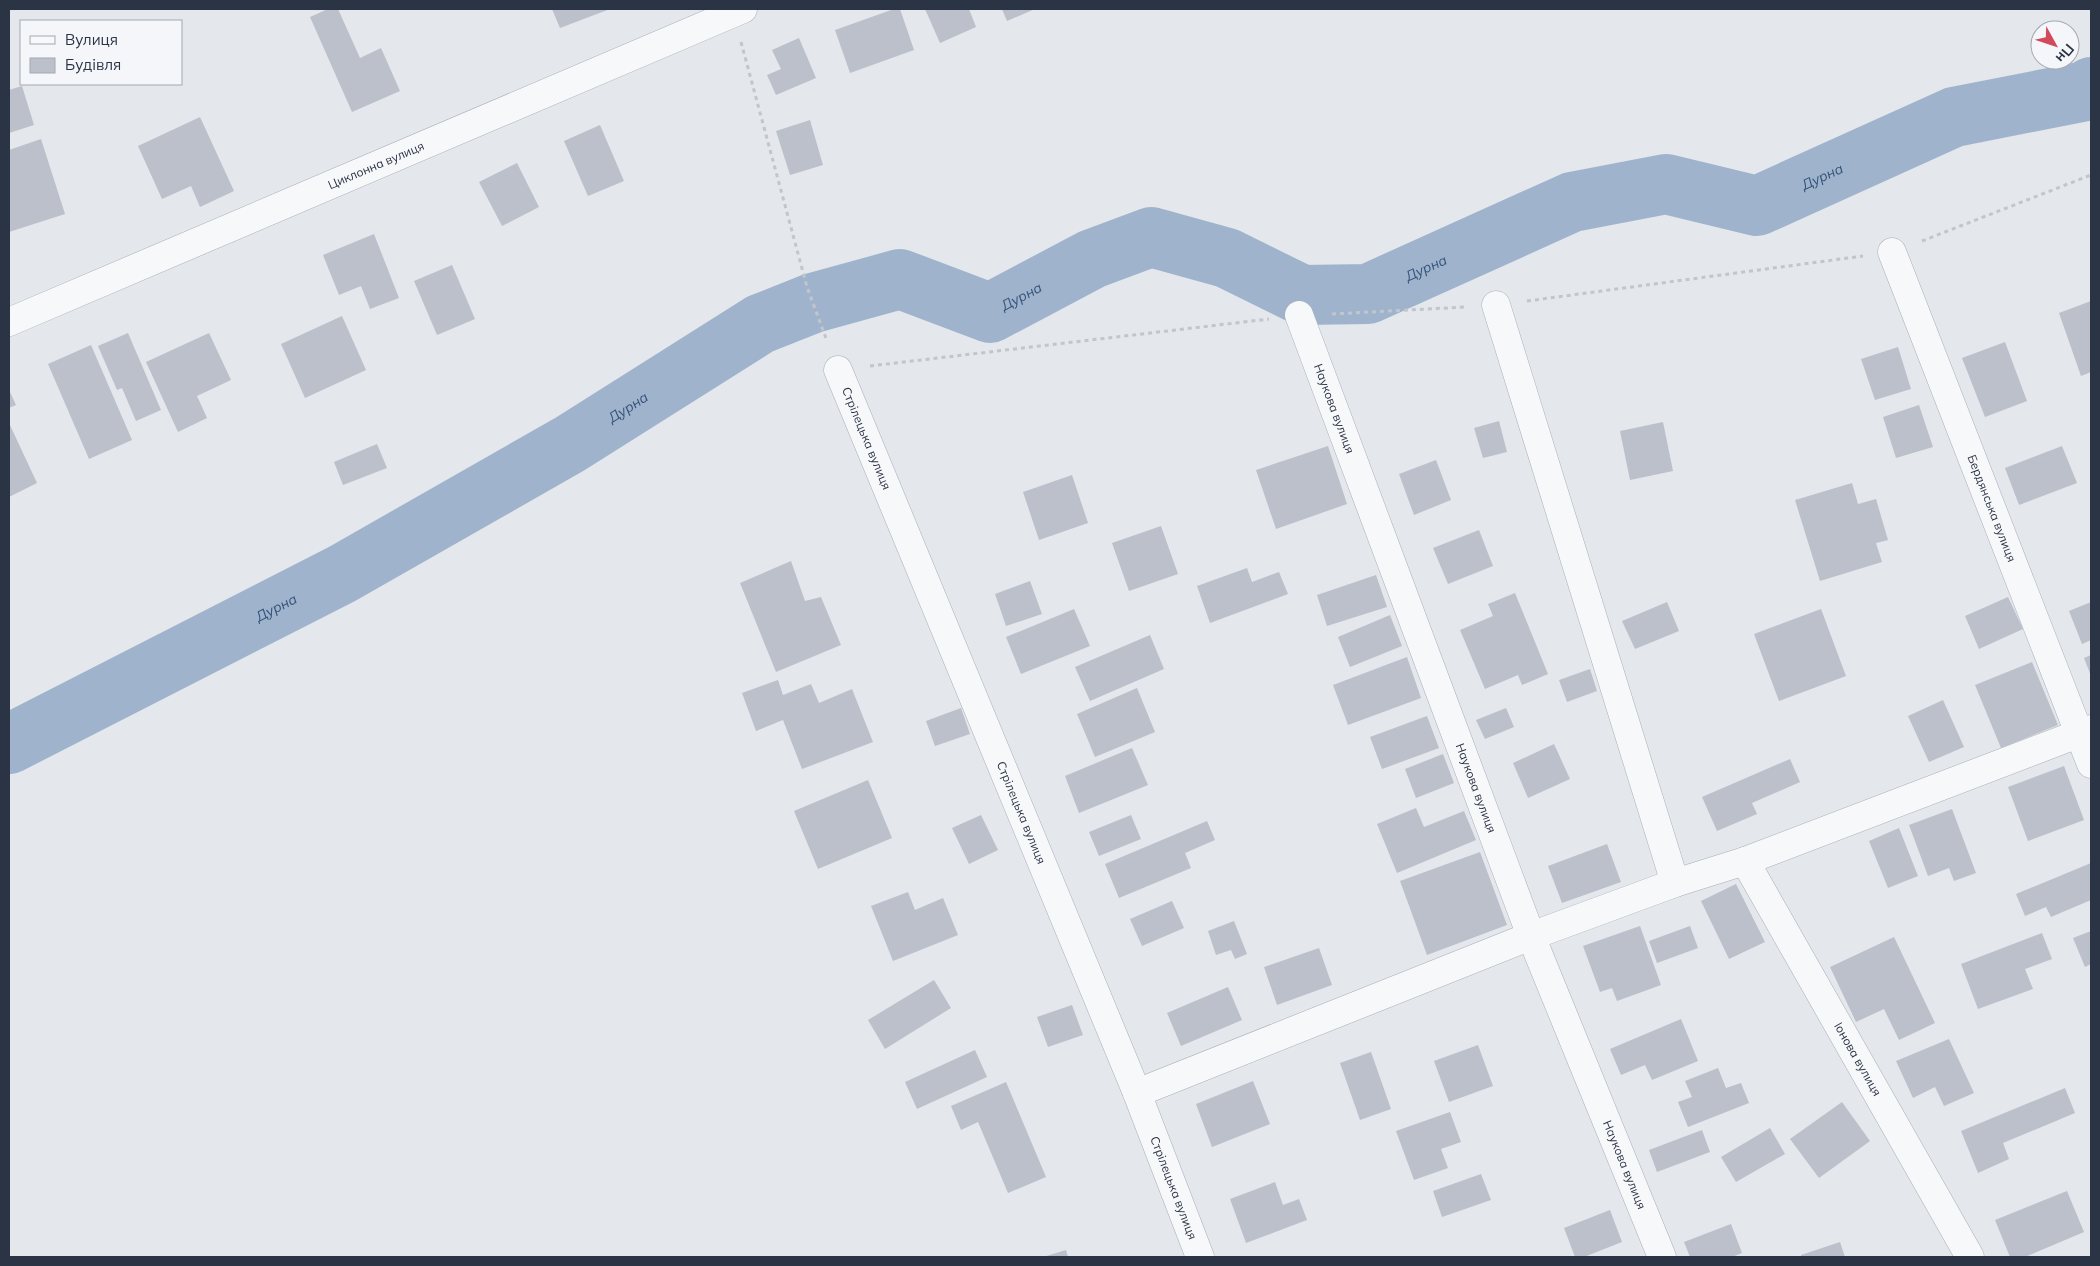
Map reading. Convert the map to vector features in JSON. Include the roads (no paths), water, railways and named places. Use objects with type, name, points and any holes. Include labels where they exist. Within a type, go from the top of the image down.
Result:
[{"type":"street","name":"Циклонна вулиця","points":[[9,322],[738,11]]},
{"type":"street","name":"Бердянська вулиця","points":[[1892,252],[2085,731],[2091,764]]},
{"type":"street","points":[[1496,305],[1675,883]]},
{"type":"street","name":"Наукова вулиця","points":[[1299,316],[1531,936],[1662,1257]]},
{"type":"street","name":"Стрілецька вулиця","points":[[838,370],[1137,1093],[1200,1257]]},
{"type":"street","points":[[1137,1093],[1531,936],[1675,883],[1745,861],[2085,731]]},
{"type":"street","name":"Іонова вулиця","points":[[1745,861],[1970,1257]]},
{"type":"waterway","name":"Дурна","points":[[9,744],[342,574],[570,444],[760,324],[813,303],[900,279],[990,313],[1092,259],[1151,237],[1227,258],[1302,295],[1368,294],[1572,202],[1666,184],[1757,206],[1954,117],[2086,91],[2091,87]]}]
